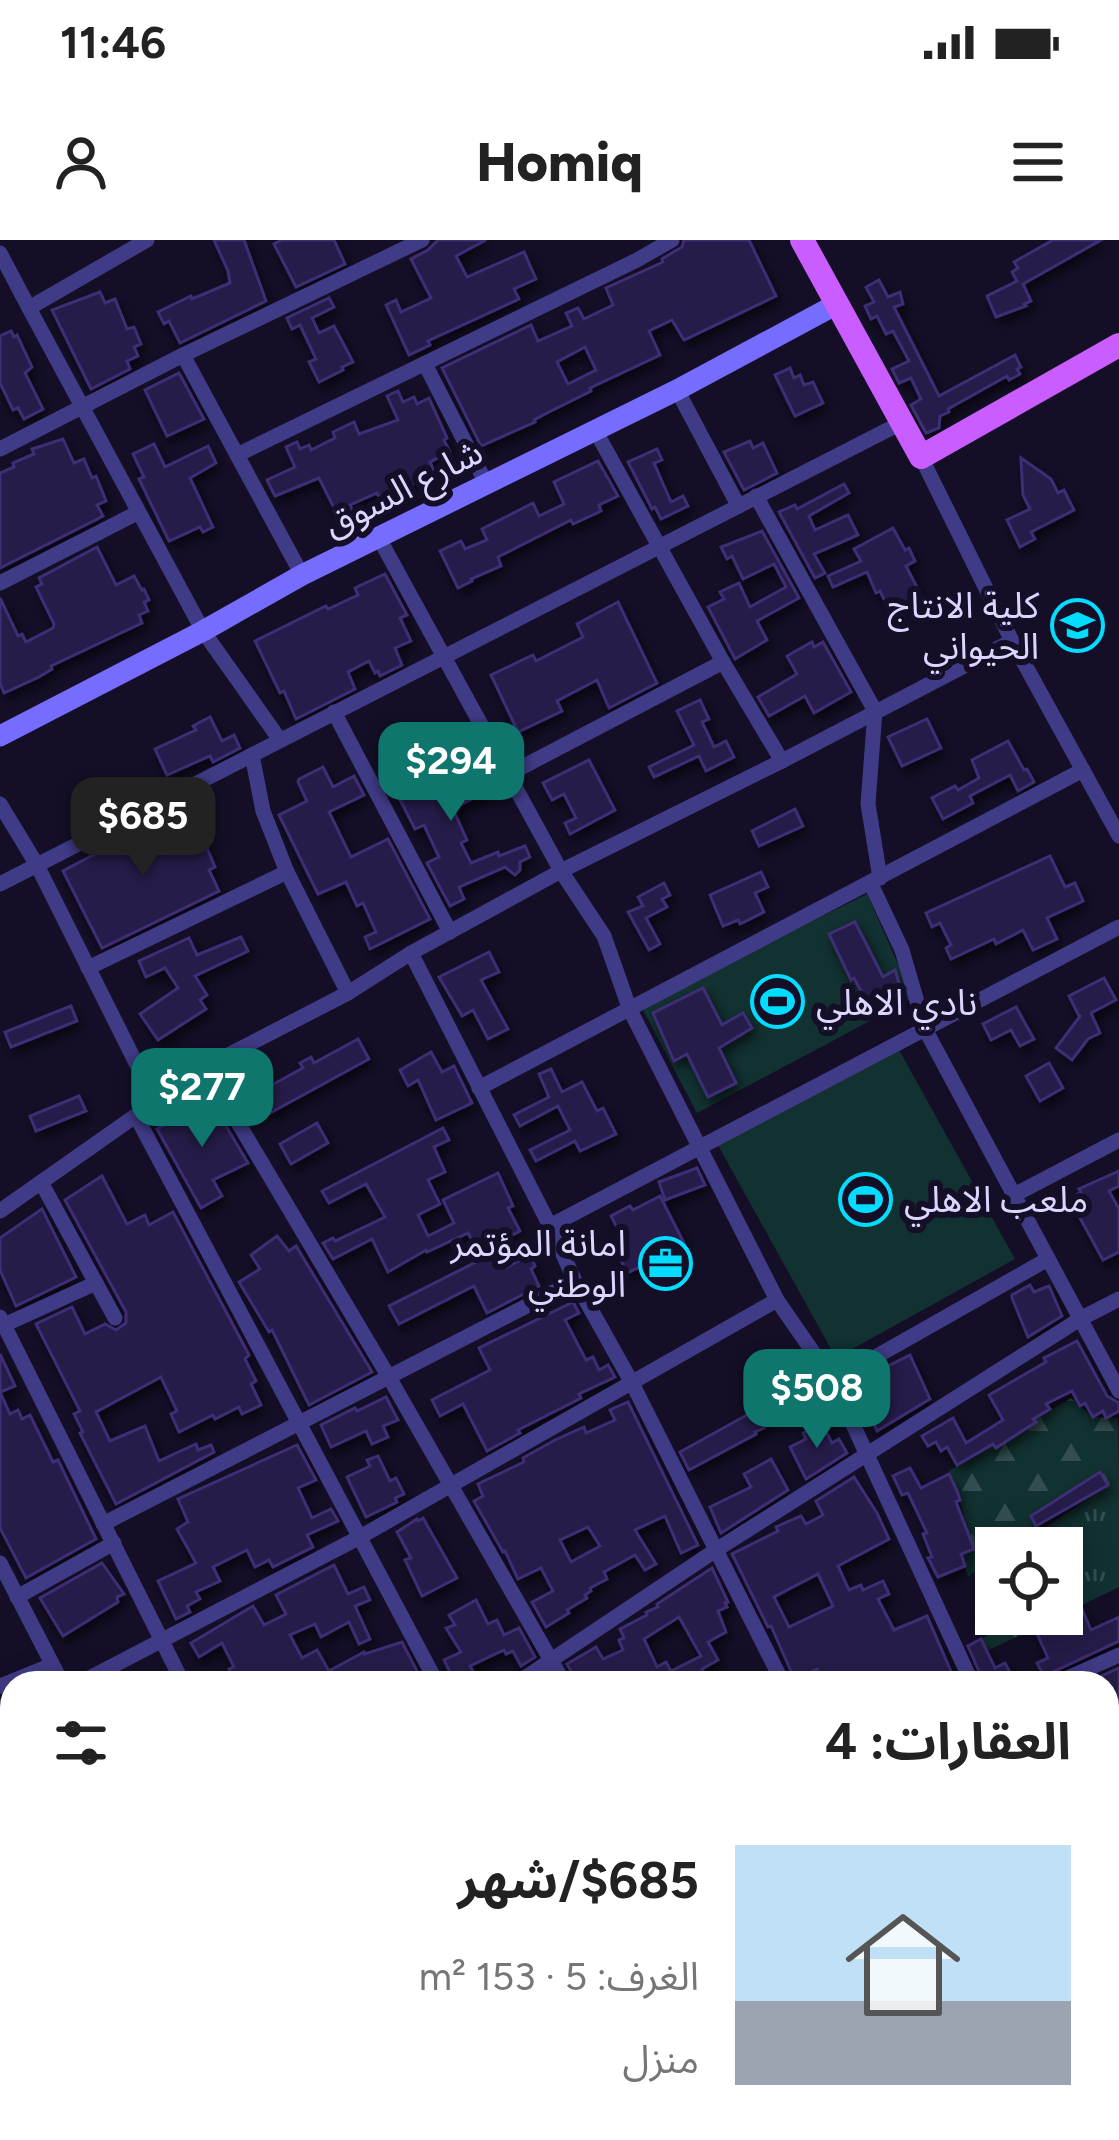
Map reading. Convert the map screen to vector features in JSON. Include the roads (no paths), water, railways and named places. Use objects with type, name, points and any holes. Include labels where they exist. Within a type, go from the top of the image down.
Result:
[{"type":"main road","points":[[802,240],[921,457],[1119,345]]},
{"type":"street","points":[[29,308],[147,240]]},
{"type":"street","points":[[0,449],[389,247],[422,240]]},
{"type":"street","points":[[627,240],[637,260]]},
{"type":"street","points":[[237,455],[672,240]]},
{"type":"street","points":[[0,253],[203,631],[280,740]]},
{"type":"street","name":"شارع السوق","points":[[0,736],[302,575],[677,390],[837,304]]},
{"type":"street","points":[[183,355],[302,575]]},
{"type":"street","points":[[425,364],[486,483]]},
{"type":"street","points":[[677,390],[738,505]]},
{"type":"street","points":[[0,884],[901,423]]},
{"type":"street","points":[[595,430],[782,761]]},
{"type":"street","points":[[921,457],[1012,641],[1119,836]]},
{"type":"street","points":[[756,496],[875,711],[868,804],[875,880],[926,1029],[1119,1391]]},
{"type":"street","points":[[0,583],[137,513]]},
{"type":"street","points":[[379,538],[561,871],[604,936],[630,1010],[777,1300],[832,1381],[967,1671]]},
{"type":"street","points":[[0,1211],[206,1067],[348,993],[561,871],[1012,641]]},
{"type":"street","points":[[508,775],[723,662]]},
{"type":"street","points":[[334,712],[450,932]]},
{"type":"street","points":[[252,755],[263,811],[287,872],[348,993]]},
{"type":"street","points":[[479,1088],[1083,770]]},
{"type":"street","points":[[0,804],[38,865],[155,1101]]},
{"type":"street","points":[[88,968],[287,872]]},
{"type":"street","points":[[550,1226],[1119,927]]},
{"type":"street","points":[[411,953],[777,1671]]},
{"type":"street","points":[[206,1067],[557,1671]]},
{"type":"street","points":[[136,1116],[431,1671]]},
{"type":"street","points":[[1014,1196],[1119,1140]]},
{"type":"street","points":[[41,1182],[116,1318]]},
{"type":"street","points":[[832,1381],[1048,1259]]},
{"type":"street","points":[[104,1523],[575,1281]]},
{"type":"street","points":[[97,1283],[2,1321],[177,1671]]},
{"type":"street","points":[[536,1671],[716,1550],[1119,1298]]},
{"type":"street","points":[[103,1671],[360,1537],[777,1300]]},
{"type":"street","points":[[17,1597],[114,1543]]},
{"type":"street","points":[[0,1563],[55,1671]]},
{"type":"street","points":[[1083,1671],[1119,1655]]},
{"type":"street","points":[[37,1671],[52,1665]]},
{"type":"place","name":"كلية الانتاج الحيواني","points":[[1078,626]]},
{"type":"place","name":"نادي الاهلي","points":[[777,1002]]},
{"type":"place","name":"ملعب الاهلي","points":[[865,1199]]},
{"type":"place","name":"امانة المؤتمر الوطني","points":[[665,1264]]}]
